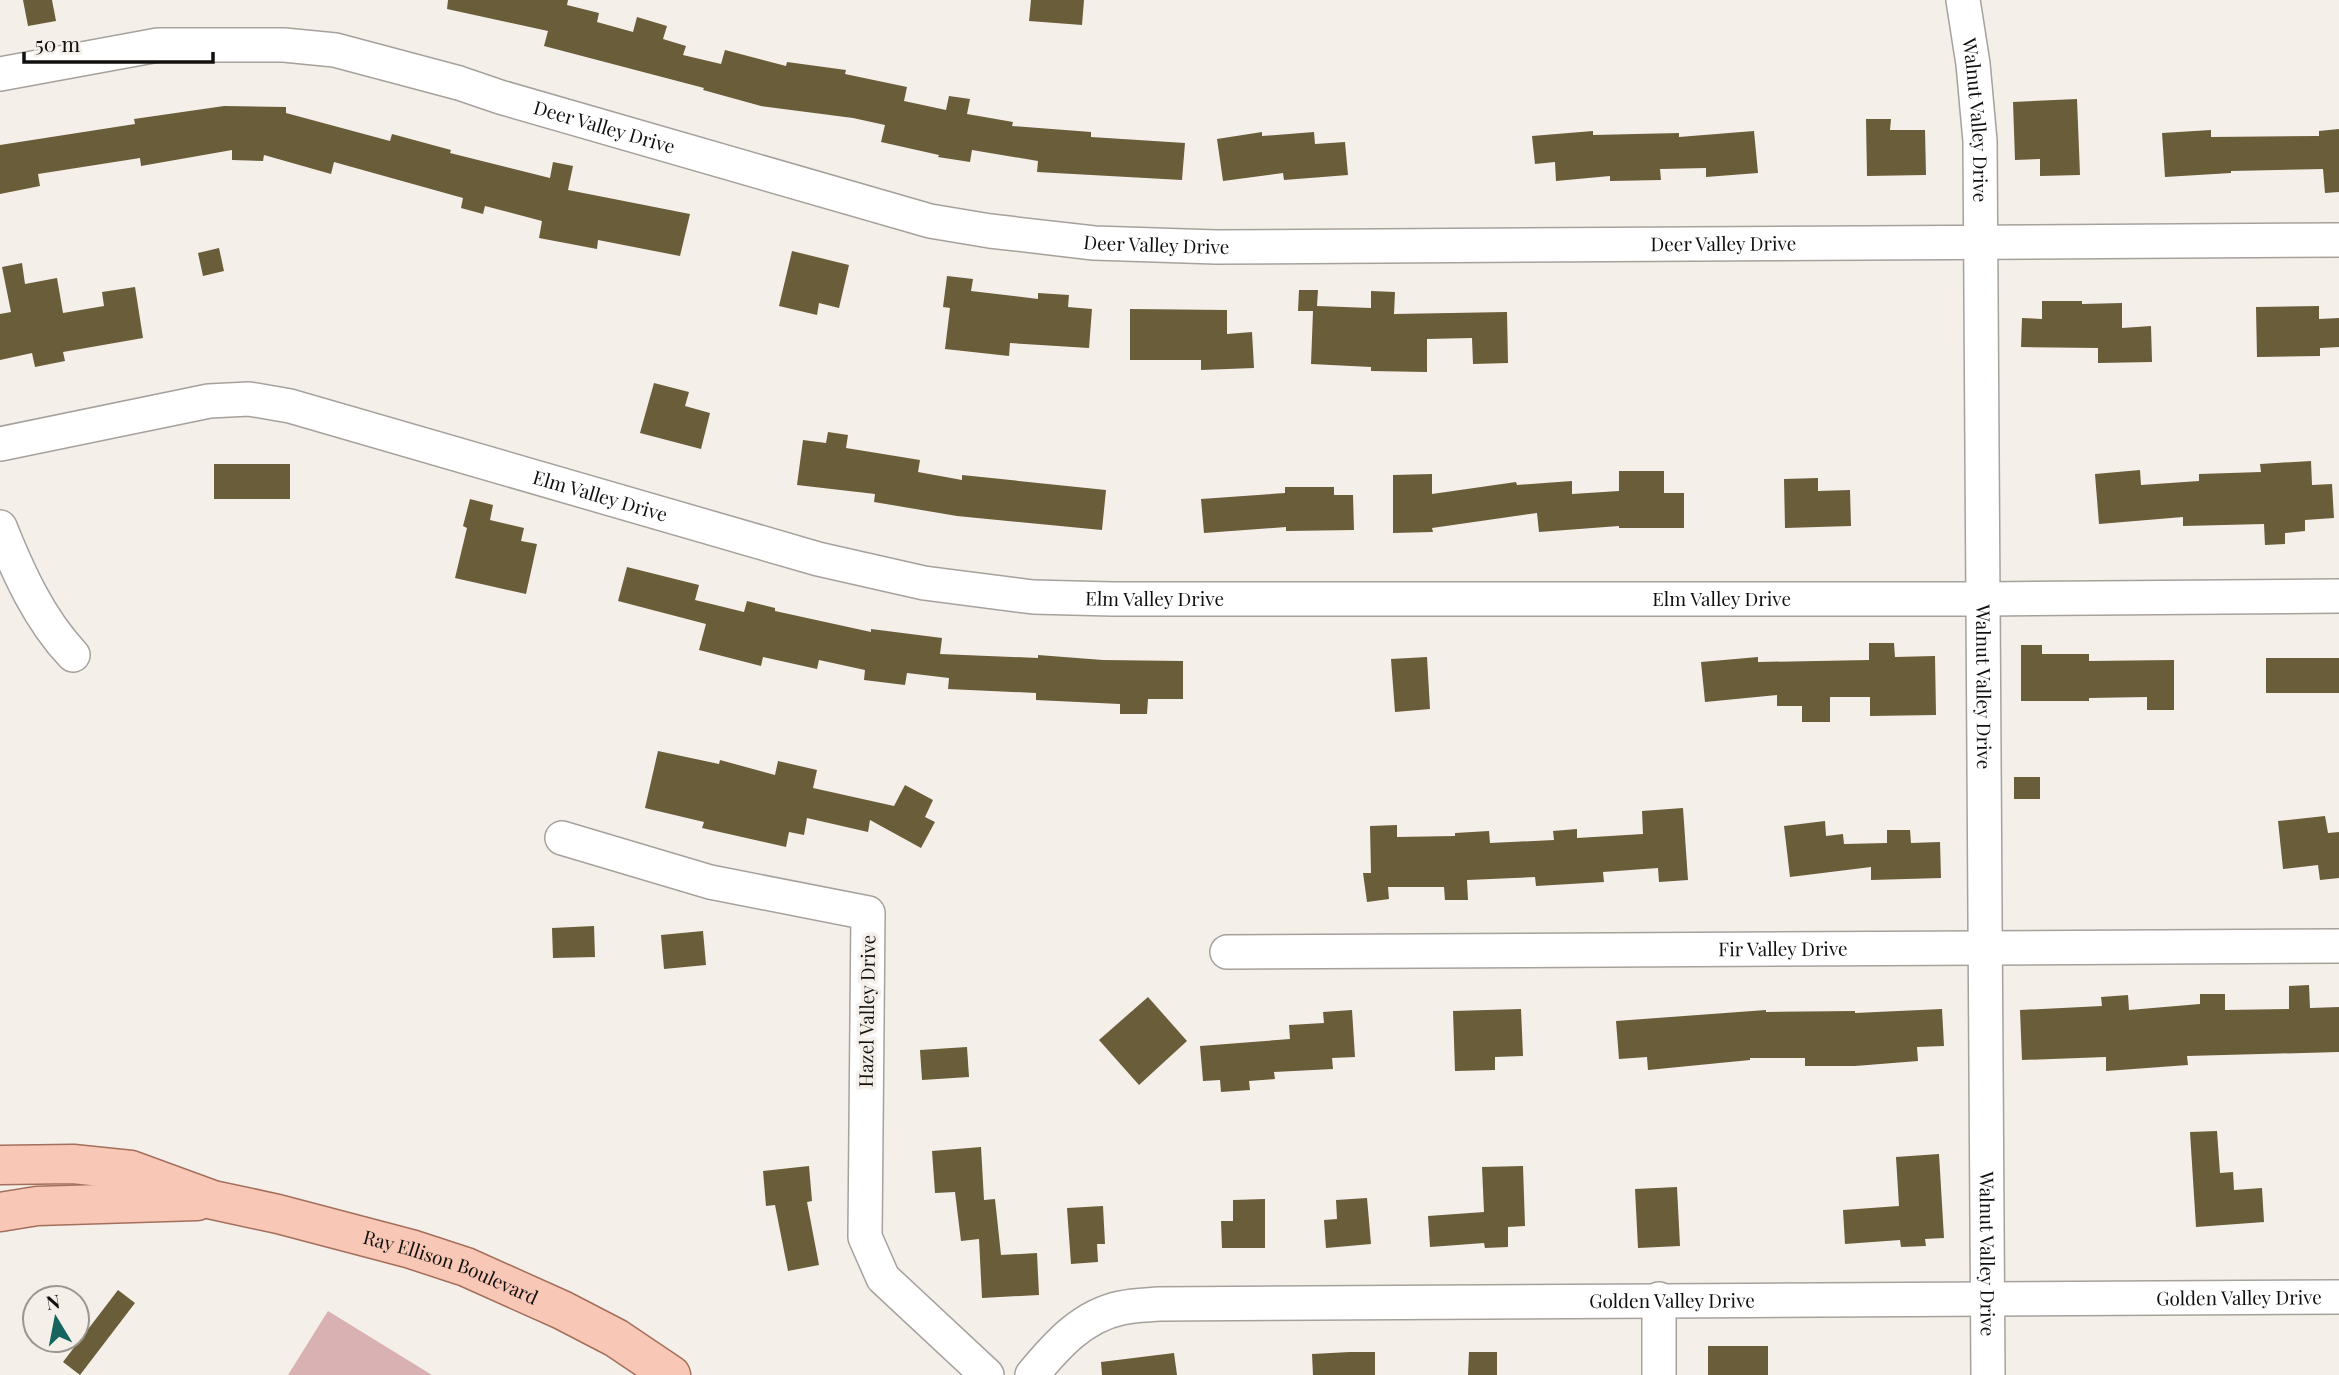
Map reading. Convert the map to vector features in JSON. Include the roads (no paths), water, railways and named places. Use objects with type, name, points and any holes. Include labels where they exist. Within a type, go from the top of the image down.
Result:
[{"type":"main road","name":"Ray Ellison Boulevard","points":[[0,1165],[73,1164],[131,1170],[213,1200],[369,1238],[466,1268],[605,1332],[671,1375]]},
{"type":"main road","name":"Ray Ellison Boulevard","points":[[0,1212],[37,1206],[213,1200]]},
{"type":"street","name":"Walnut Valley Drive","points":[[1963,0],[1973,64],[1980,141],[1988,1375]]},
{"type":"street","name":"Deer Valley Drive","points":[[0,74],[158,45],[284,46],[335,50],[459,83],[526,105],[930,221],[1094,243],[1216,247],[2339,240]]},
{"type":"street","name":"Elm Valley Drive","points":[[0,444],[173,407],[209,401],[249,399],[289,406],[818,559],[924,583],[1033,597],[1984,599],[2339,596]]},
{"type":"street","points":[[0,527],[30,593],[62,643],[73,655]]},
{"type":"street","name":"Hazel Valley Drive","points":[[562,838],[710,882],[869,913],[865,1237],[883,1278],[987,1375]]},
{"type":"street","name":"Fir Valley Drive","points":[[1227,952],[2339,946]]},
{"type":"street","name":"Golden Valley Drive","points":[[1032,1375],[1057,1345],[1087,1321],[1120,1308],[1159,1304],[2339,1297]]},
{"type":"street","points":[[1659,1299],[1659,1375]]}]
